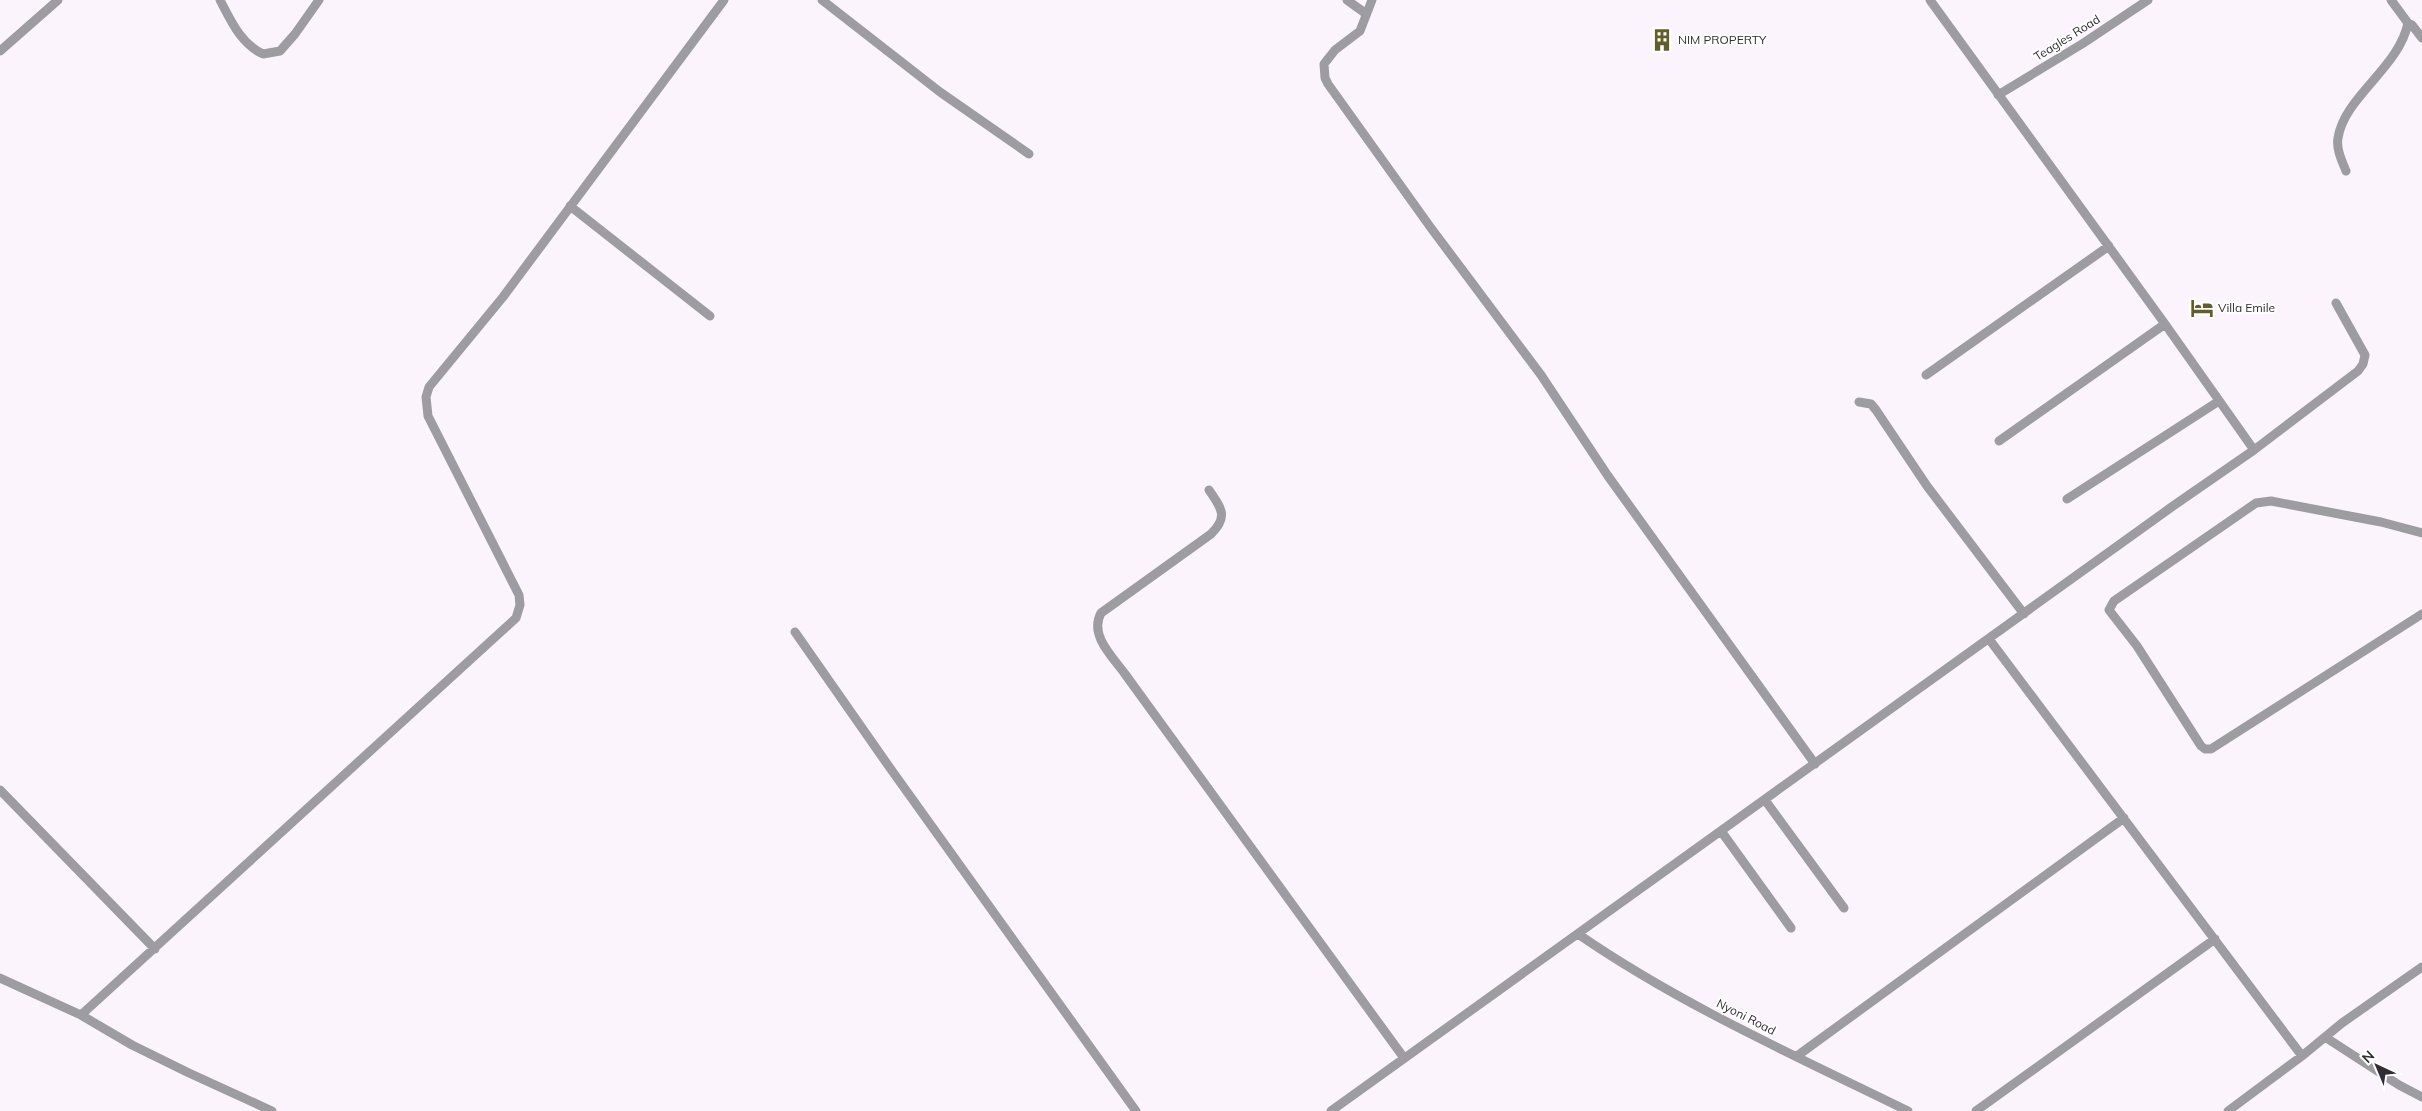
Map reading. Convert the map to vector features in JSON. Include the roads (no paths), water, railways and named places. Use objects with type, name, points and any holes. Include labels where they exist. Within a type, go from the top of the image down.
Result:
[{"type":"street","points":[[0,51],[58,0]]},
{"type":"street","points":[[220,0],[235,29],[254,50],[263,54],[280,51],[295,34],[319,0]]},
{"type":"street","points":[[81,1015],[516,618],[520,605],[519,594],[428,416],[426,397],[429,387],[503,297],[724,0]]},
{"type":"street","points":[[822,0],[940,92],[1029,154]]},
{"type":"street","points":[[1347,0],[1365,14]]},
{"type":"street","points":[[1372,0],[1360,31],[1335,50],[1324,64],[1325,78],[1328,84],[1430,228],[1541,375],[1608,476],[1815,764]]},
{"type":"street","points":[[1930,0],[2254,450]]},
{"type":"street","name":"Teagles Road","points":[[1998,95],[2082,44],[2148,0]]},
{"type":"street","points":[[2391,0],[2422,38]]},
{"type":"street","points":[[2346,171],[2338,149],[2338,139],[2342,124],[2390,61],[2410,24],[2422,20]]},
{"type":"street","points":[[570,206],[710,316]]},
{"type":"street","points":[[1926,375],[2108,246]]},
{"type":"street","points":[[1331,1111],[2173,506],[2254,450],[2358,371],[2363,364],[2365,355],[2336,303]]},
{"type":"street","points":[[1999,441],[2165,324]]},
{"type":"street","points":[[2066,499],[2219,401]]},
{"type":"street","points":[[1859,402],[1871,404],[1876,410],[1927,486],[2024,614]]},
{"type":"street","points":[[1209,490],[1220,507],[1223,516],[1219,526],[1212,534],[1101,613],[1096,622],[1096,630],[1100,639],[1125,674],[1404,1058]]},
{"type":"street","points":[[2422,532],[2381,522],[2271,501],[2256,503],[2114,601],[2109,610],[2137,646],[2201,746],[2205,749],[2211,748],[2422,614]]},
{"type":"street","points":[[795,632],[1136,1111]]},
{"type":"street","points":[[1989,639],[2302,1056]]},
{"type":"street","points":[[0,790],[155,949]]},
{"type":"street","points":[[1765,800],[1844,908]]},
{"type":"street","points":[[1797,1056],[2124,818]]},
{"type":"street","points":[[1721,831],[1791,928]]},
{"type":"street","name":"Nyoni Road","points":[[1578,934],[1607,954],[1711,1013],[1908,1111]]},
{"type":"street","points":[[1976,1111],[2215,939]]},
{"type":"street","points":[[2228,1111],[2325,1037],[2422,967]]},
{"type":"street","points":[[0,978],[81,1015],[132,1045],[272,1111]]},
{"type":"street","points":[[2325,1037],[2399,1085],[2422,1097]]},
{"type":"place","name":"NIM PROPERTY","points":[[1662,40]]},
{"type":"place","name":"Villa Emile","points":[[2202,308]]}]
